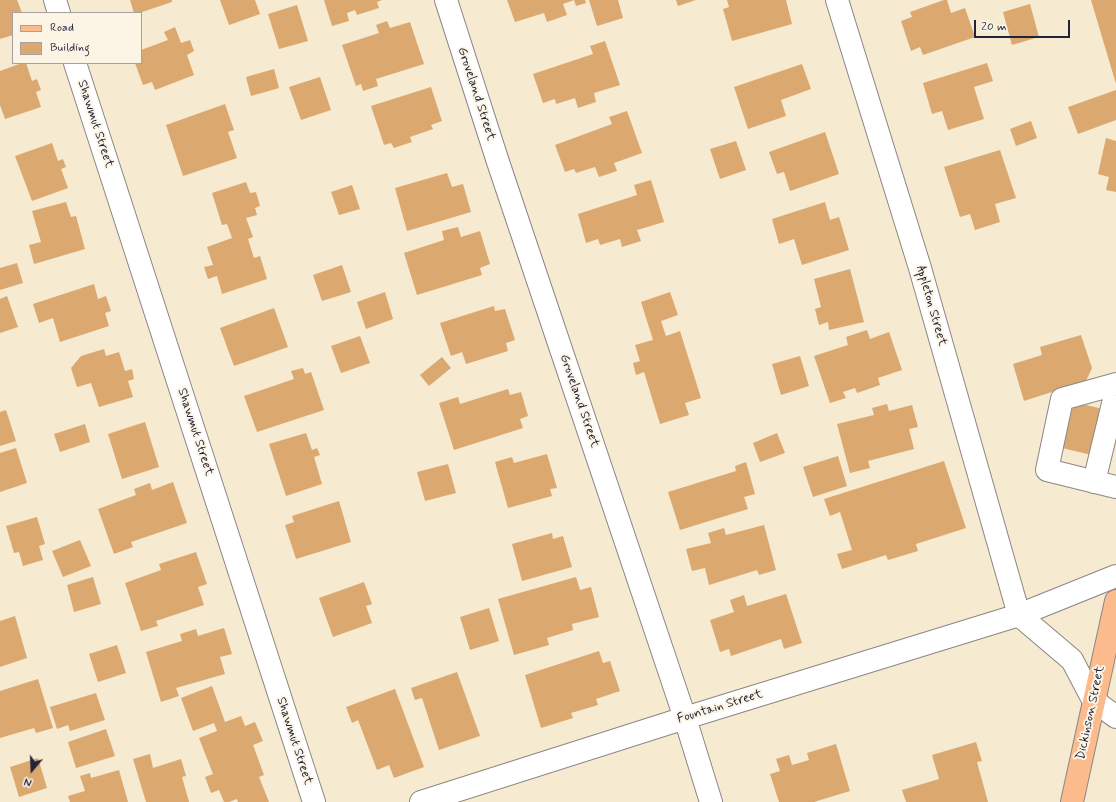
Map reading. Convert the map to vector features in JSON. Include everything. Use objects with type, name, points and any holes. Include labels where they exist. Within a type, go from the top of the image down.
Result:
[{"type":"main road","name":"Dickinson Street","points":[[1072,802],[1093,700],[1116,601]]},
{"type":"street","points":[[55,0],[59,12]]},
{"type":"street","name":"Groveland Street","points":[[446,0],[503,177],[685,718],[711,802]]},
{"type":"street","name":"Appleton Street","points":[[837,0],[920,268],[1019,615]]},
{"type":"street","name":"Shawmut Street","points":[[76,64],[314,802]]},
{"type":"street","points":[[1116,384],[1062,400],[1047,470],[1116,487]]},
{"type":"street","points":[[1094,482],[1116,391]]},
{"type":"street","name":"Fountain Street","points":[[421,802],[685,718],[1019,615],[1116,576]]},
{"type":"street","points":[[1019,615],[1072,660],[1093,700],[1116,717]]},
{"type":"building","points":[[0,0],[17,0],[22,12],[12,12],[12,35],[0,39]]},
{"type":"building","points":[[130,0],[172,0],[172,2],[142,12],[134,12]]},
{"type":"building","points":[[220,0],[255,0],[260,14],[229,25]]},
{"type":"building","points":[[324,0],[382,0],[377,2],[379,8],[357,15],[355,10],[347,13],[349,21],[332,26]]},
{"type":"building","points":[[507,0],[574,0],[563,4],[567,15],[547,22],[544,13],[515,22]]},
{"type":"building","points":[[574,0],[585,0],[586,3],[576,6]]},
{"type":"building","points":[[589,0],[618,0],[623,18],[597,26]]},
{"type":"building","points":[[676,0],[696,0],[678,6]]},
{"type":"building","points":[[727,0],[786,0],[792,24],[732,41],[723,9],[729,7]]},
{"type":"building","points":[[947,0],[951,13],[965,8],[975,37],[923,55],[920,47],[911,51],[901,21],[912,17],[910,12]]},
{"type":"building","points":[[1091,0],[1116,0],[1116,84]]},
{"type":"building","points":[[1030,4],[1039,37],[1012,45],[1003,12]]},
{"type":"building","points":[[297,5],[308,41],[279,49],[268,14]]},
{"type":"building","points":[[387,21],[390,28],[410,22],[424,64],[376,79],[378,86],[363,91],[361,84],[356,86],[342,45],[379,33],[376,25]]},
{"type":"building","points":[[175,27],[181,43],[190,40],[194,51],[187,55],[194,75],[155,90],[152,82],[143,85],[135,64],[142,64],[142,50],[168,40],[164,32]]},
{"type":"building","points":[[605,41],[620,85],[594,93],[596,102],[578,108],[575,98],[556,104],[555,99],[543,103],[533,74],[593,54],[590,46]]},
{"type":"building","points":[[987,63],[993,81],[974,87],[984,119],[948,130],[942,111],[932,114],[923,83]]},
{"type":"building","points":[[19,64],[26,64],[32,81],[37,79],[41,90],[36,92],[41,107],[5,119],[0,105],[0,71]]},
{"type":"building","points":[[802,64],[811,89],[781,100],[786,116],[748,129],[734,87]]},
{"type":"building","points":[[274,69],[279,88],[251,96],[246,77]]},
{"type":"building","points":[[320,77],[331,110],[301,120],[289,87]]},
{"type":"building","points":[[431,87],[442,121],[431,125],[433,129],[410,137],[412,142],[394,148],[391,143],[384,145],[371,106]]},
{"type":"building","points":[[1116,90],[1116,120],[1078,134],[1068,107]]},
{"type":"building","points":[[225,104],[234,130],[228,132],[237,158],[183,176],[166,125]]},
{"type":"building","points":[[627,111],[642,153],[614,163],[617,171],[599,177],[595,167],[576,173],[574,169],[565,172],[555,145],[612,124],[609,117]]},
{"type":"building","points":[[1031,121],[1037,138],[1016,146],[1010,129]]},
{"type":"building","points":[[825,132],[839,174],[790,191],[784,172],[777,174],[769,152]]},
{"type":"building","points":[[1106,138],[1116,141],[1116,192],[1106,190],[1109,177],[1098,174]]},
{"type":"building","points":[[736,141],[746,170],[720,179],[710,149]]},
{"type":"building","points":[[52,143],[58,161],[63,159],[66,167],[61,169],[68,188],[32,201],[15,156]]},
{"type":"building","points":[[1000,150],[1016,198],[995,204],[1000,222],[975,230],[970,214],[960,217],[944,167]]},
{"type":"building","points":[[447,173],[452,187],[463,184],[471,212],[407,231],[395,188]]},
{"type":"building","points":[[651,180],[664,222],[637,230],[641,241],[622,247],[620,239],[600,245],[598,239],[586,243],[578,214],[637,195],[634,185]]},
{"type":"building","points":[[246,182],[250,193],[256,192],[260,206],[255,208],[257,215],[246,218],[253,237],[248,239],[254,258],[260,256],[267,279],[222,294],[217,276],[208,279],[204,267],[213,265],[207,247],[232,238],[227,224],[222,225],[212,193]]},
{"type":"building","points":[[352,185],[360,209],[339,215],[331,192]]},
{"type":"building","points":[[66,202],[71,217],[76,216],[85,249],[34,264],[29,245],[41,242],[32,211]]},
{"type":"building","points":[[825,202],[830,220],[839,217],[849,250],[802,265],[794,239],[779,244],[772,219]]},
{"type":"building","points":[[458,227],[461,237],[480,231],[490,264],[480,268],[482,275],[417,295],[404,253],[444,240],[442,231]]},
{"type":"building","points":[[17,263],[23,283],[0,290],[0,268]]},
{"type":"building","points":[[342,265],[351,292],[322,301],[313,275]]},
{"type":"building","points":[[850,269],[864,322],[829,330],[828,322],[819,325],[815,309],[821,307],[814,279]]},
{"type":"building","points":[[94,284],[98,299],[106,296],[111,311],[105,313],[109,326],[60,342],[53,318],[39,323],[33,304]]},
{"type":"building","points":[[385,292],[393,319],[366,329],[357,302]]},
{"type":"building","points":[[670,292],[678,315],[661,321],[666,336],[680,331],[701,398],[685,403],[689,415],[660,424],[644,372],[636,375],[633,363],[640,361],[635,345],[653,340],[641,302]]},
{"type":"building","points":[[7,296],[18,327],[0,333],[0,299]]},
{"type":"building","points":[[494,306],[495,311],[505,309],[515,340],[506,343],[508,351],[466,364],[462,352],[451,356],[440,323]]},
{"type":"building","points":[[274,308],[288,347],[234,366],[220,328]]},
{"type":"building","points":[[867,330],[870,339],[889,332],[902,370],[878,378],[880,385],[857,393],[855,388],[843,392],[846,398],[830,403],[814,356],[848,345],[846,337]]},
{"type":"building","points":[[1081,335],[1092,368],[1086,381],[1024,401],[1013,364],[1042,355],[1040,347]]},
{"type":"building","points":[[360,336],[370,363],[341,373],[331,346]]},
{"type":"building","points":[[104,349],[106,356],[119,352],[125,371],[132,369],[134,379],[128,381],[133,397],[99,407],[91,383],[77,387],[71,368],[81,356]]},
{"type":"building","points":[[800,356],[809,386],[781,395],[772,364]]},
{"type":"building","points":[[442,357],[451,368],[429,386],[420,375]]},
{"type":"building","points":[[303,368],[305,374],[311,372],[324,410],[257,432],[244,396],[294,379],[291,371]]},
{"type":"building","points":[[508,389],[510,395],[521,392],[528,416],[520,419],[523,428],[454,450],[439,403],[458,397],[460,404]]},
{"type":"building","points":[[1074,402],[1107,410],[1096,456],[1062,448]]},
{"type":"building","points":[[887,404],[889,411],[912,405],[918,427],[909,429],[914,449],[868,461],[870,468],[850,473],[837,424],[874,415],[872,408]]},
{"type":"building","points":[[6,410],[16,441],[0,446],[0,412]]},
{"type":"building","points":[[145,422],[159,467],[122,479],[108,434]]},
{"type":"building","points":[[85,424],[90,442],[60,452],[54,434]]},
{"type":"building","points":[[306,433],[312,450],[317,448],[320,455],[314,457],[322,484],[286,496],[269,444]]},
{"type":"building","points":[[777,433],[785,453],[760,462],[753,443]]},
{"type":"building","points":[[16,448],[27,483],[0,492],[0,453]]},
{"type":"building","points":[[547,454],[557,488],[550,489],[552,496],[508,508],[495,462],[512,457],[514,463]]},
{"type":"building","points":[[838,456],[847,486],[813,497],[803,467]]},
{"type":"building","points":[[944,461],[966,528],[916,544],[918,551],[888,560],[886,555],[842,569],[837,554],[852,550],[840,512],[830,516],[824,499]]},
{"type":"building","points":[[746,462],[755,494],[744,497],[748,509],[680,530],[668,492],[736,471],[735,466]]},
{"type":"building","points":[[448,464],[456,493],[425,501],[417,472]]},
{"type":"building","points":[[173,482],[187,523],[131,542],[133,547],[114,554],[98,509],[136,495],[134,489],[150,483],[152,490]]},
{"type":"building","points":[[339,501],[351,542],[296,559],[285,525],[294,522],[292,516]]},
{"type":"building","points":[[37,517],[45,544],[39,546],[43,560],[23,566],[19,552],[14,553],[6,526]]},
{"type":"building","points":[[764,525],[776,570],[759,575],[757,570],[709,585],[705,568],[692,571],[686,549],[711,543],[708,533],[724,528],[726,535]]},
{"type":"building","points":[[552,533],[553,539],[563,536],[572,567],[522,581],[512,544]]},
{"type":"building","points":[[80,540],[91,566],[63,577],[52,551]]},
{"type":"building","points":[[196,552],[207,584],[198,587],[204,605],[156,621],[158,626],[141,631],[125,583],[161,570],[159,564]]},
{"type":"building","points":[[93,577],[101,604],[74,612],[67,585]]},
{"type":"building","points":[[576,577],[580,590],[591,587],[599,617],[572,624],[573,630],[547,638],[549,645],[514,655],[498,599]]},
{"type":"building","points":[[364,582],[372,604],[366,606],[372,623],[333,637],[319,598]]},
{"type":"building","points":[[786,594],[802,643],[784,649],[781,639],[731,656],[729,649],[720,652],[710,620],[734,612],[730,600],[744,595],[747,606]]},
{"type":"building","points":[[489,608],[499,641],[470,650],[460,617]]},
{"type":"building","points":[[15,616],[27,658],[0,667],[0,621]]},
{"type":"building","points":[[224,628],[232,654],[220,657],[225,674],[176,688],[179,696],[161,702],[146,652],[182,641],[180,634],[196,629],[198,636]]},
{"type":"building","points":[[117,645],[126,673],[98,682],[89,654]]},
{"type":"building","points":[[599,651],[603,663],[610,661],[620,691],[596,699],[598,705],[571,713],[573,718],[541,728],[525,675]]},
{"type":"building","points":[[457,672],[480,736],[439,750],[422,698],[415,700],[411,688]]},
{"type":"building","points":[[38,679],[53,728],[36,733],[34,728],[0,738],[0,691]]},
{"type":"building","points":[[212,686],[225,722],[241,716],[245,726],[255,722],[263,741],[253,745],[264,775],[259,777],[269,802],[238,802],[237,799],[224,802],[219,790],[211,793],[205,777],[213,774],[199,738],[217,731],[214,723],[193,731],[181,698]]},
{"type":"building","points":[[395,689],[424,767],[394,778],[389,765],[377,770],[358,720],[352,723],[346,707]]},
{"type":"building","points":[[96,693],[105,720],[70,731],[68,725],[57,729],[50,707]]},
{"type":"building","points":[[106,729],[115,756],[76,768],[68,742]]},
{"type":"building","points":[[976,742],[982,761],[977,762],[988,802],[906,802],[902,790],[939,779],[932,755]]},
{"type":"building","points":[[836,744],[850,791],[814,802],[779,802],[770,774],[780,771],[776,759],[789,755],[792,765],[809,760],[807,753]]},
{"type":"building","points":[[150,754],[153,768],[181,759],[186,776],[182,777],[189,802],[146,802],[133,759]]},
{"type":"building","points":[[38,758],[47,788],[19,797],[10,767]]},
{"type":"building","points":[[119,770],[128,802],[70,802],[68,796],[85,791],[80,776],[90,773],[91,778]]}]
